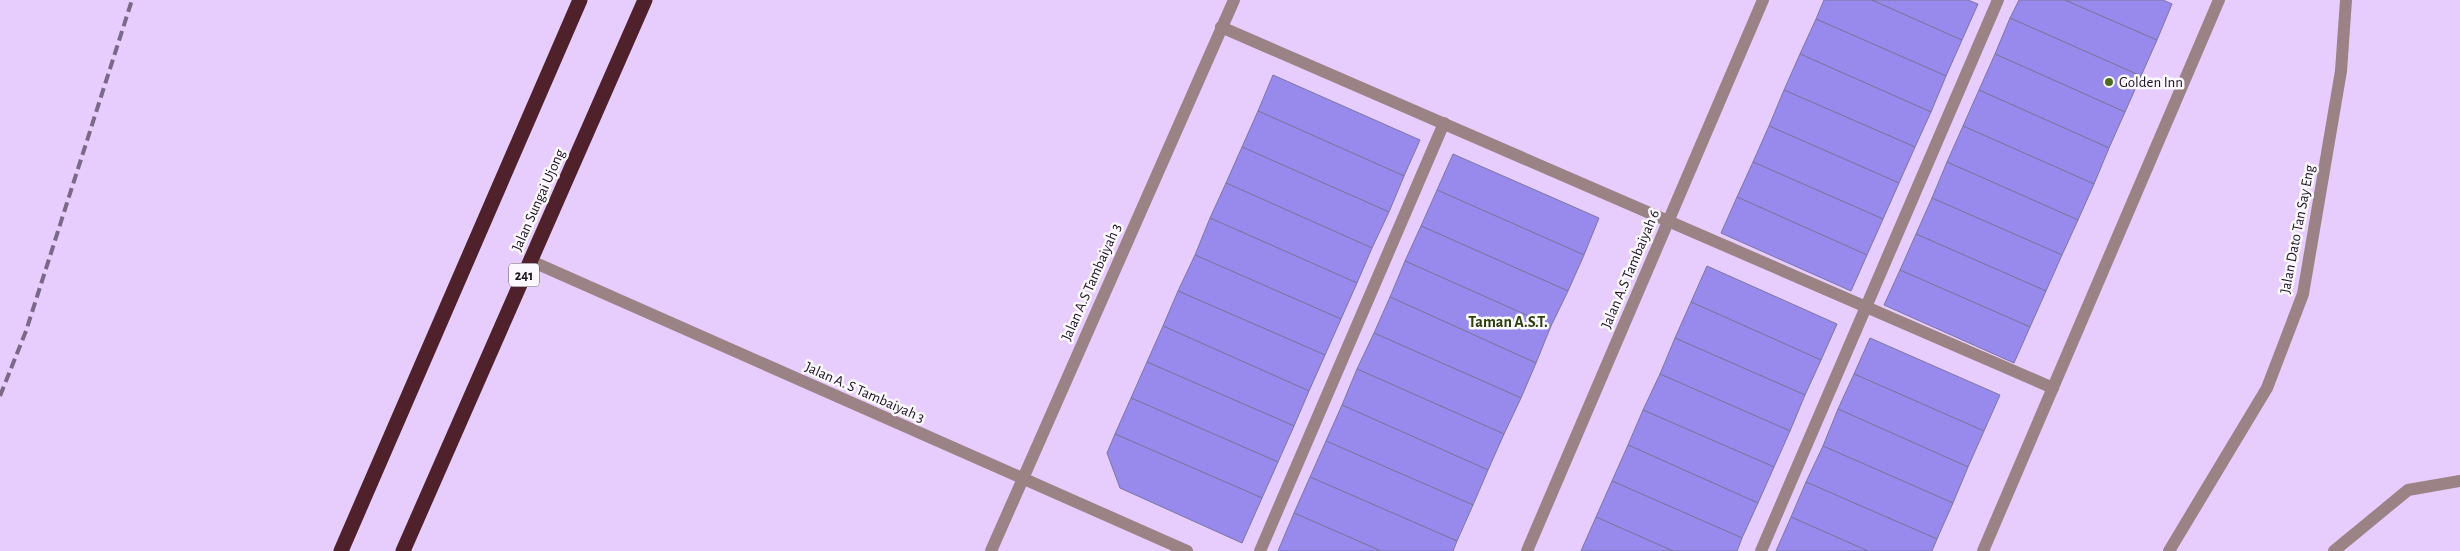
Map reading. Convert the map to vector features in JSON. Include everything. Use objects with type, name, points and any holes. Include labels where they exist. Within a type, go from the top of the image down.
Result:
[{"type":"highway","points":[[341,551],[580,0]]},
{"type":"highway","name":"Jalan Sungai Ujong","points":[[403,551],[645,0]]},
{"type":"street","name":"Jalan A.S Tambaiyah 3","points":[[991,551],[1234,0]]},
{"type":"street","name":"Jalan A.S Tambaiyah 6","points":[[1527,551],[1764,0]]},
{"type":"street","points":[[1761,551],[1998,0]]},
{"type":"street","points":[[1983,551],[2219,0]]},
{"type":"street","name":"Jalan Dato Tan Say Eng","points":[[2169,551],[2267,388],[2303,294],[2341,71],[2346,0]]},
{"type":"street","points":[[1221,27],[2053,388]]},
{"type":"street","points":[[1260,551],[1444,124]]},
{"type":"street","name":"Jalan A. S Tambaiyah 3","points":[[530,261],[1022,480],[1187,551]]},
{"type":"street","points":[[2334,551],[2408,490],[2460,481]]},
{"type":"building","points":[[1824,0],[1872,0],[1962,40],[1946,76],[1816,19]]},
{"type":"building","points":[[1872,0],[1968,0],[1978,4],[1962,40]]},
{"type":"building","points":[[2019,0],[2065,0],[2157,40],[2141,76],[2010,18]]},
{"type":"building","points":[[2065,0],[2163,0],[2172,4],[2157,40]]},
{"type":"building","points":[[2010,18],[2141,76],[2125,112],[1995,54]]},
{"type":"building","points":[[1816,19],[1946,76],[1931,112],[1800,54]]},
{"type":"building","points":[[1800,54],[1931,112],[1915,147],[1784,90]]},
{"type":"building","points":[[1995,54],[2125,112],[2109,148],[1979,90]]},
{"type":"building","points":[[1273,75],[1420,140],[1404,176],[1258,111]]},
{"type":"building","points":[[1784,90],[1915,147],[1899,183],[1769,126]]},
{"type":"building","points":[[1979,90],[2109,148],[2094,184],[1963,126]]},
{"type":"building","points":[[1258,111],[1404,176],[1389,212],[1242,147]]},
{"type":"building","points":[[1769,126],[1899,183],[1883,219],[1753,162]]},
{"type":"building","points":[[1963,126],[2094,184],[2078,220],[1947,162]]},
{"type":"building","points":[[1242,147],[1389,212],[1372,248],[1226,183]]},
{"type":"building","points":[[1453,154],[1599,218],[1584,255],[1437,190]]},
{"type":"building","points":[[1753,162],[1883,219],[1867,255],[1737,197]]},
{"type":"building","points":[[1947,162],[2078,220],[2062,255],[1932,198]]},
{"type":"building","points":[[1226,183],[1372,248],[1357,283],[1210,218]]},
{"type":"building","points":[[1437,190],[1584,255],[1568,291],[1421,226]]},
{"type":"building","points":[[1737,197],[1867,255],[1851,291],[1721,233]]},
{"type":"building","points":[[1932,198],[2062,255],[2046,291],[1916,234]]},
{"type":"building","points":[[1210,218],[1357,283],[1341,319],[1195,255]]},
{"type":"building","points":[[1421,226],[1568,291],[1551,326],[1405,261]]},
{"type":"building","points":[[1916,234],[2046,291],[2030,327],[1900,270]]},
{"type":"building","points":[[1195,255],[1341,319],[1325,355],[1178,291]]},
{"type":"building","points":[[1405,261],[1551,326],[1536,363],[1390,297]]},
{"type":"building","points":[[1707,266],[1837,324],[1821,360],[1691,302]]},
{"type":"building","points":[[1900,270],[2030,327],[2014,363],[1884,305]]},
{"type":"building","points":[[1178,291],[1325,355],[1309,391],[1163,326]]},
{"type":"building","points":[[1390,297],[1536,363],[1521,398],[1374,333]]},
{"type":"building","points":[[1691,302],[1821,360],[1805,395],[1675,338]]},
{"type":"building","points":[[1163,326],[1309,391],[1294,426],[1147,362]]},
{"type":"building","points":[[1374,333],[1521,398],[1504,434],[1357,369]]},
{"type":"building","points":[[1675,338],[1805,395],[1790,431],[1660,374]]},
{"type":"building","points":[[1870,338],[2000,395],[1984,431],[1854,374]]},
{"type":"building","points":[[1147,362],[1294,426],[1278,462],[1131,398]]},
{"type":"building","points":[[1357,369],[1504,434],[1488,470],[1342,405]]},
{"type":"building","points":[[1660,374],[1790,431],[1774,467],[1643,410]]},
{"type":"building","points":[[1854,374],[1984,431],[1968,467],[1838,409]]},
{"type":"building","points":[[1131,398],[1278,462],[1262,498],[1115,434]]},
{"type":"building","points":[[1342,405],[1488,470],[1473,505],[1326,441]]},
{"type":"building","points":[[1838,409],[1968,467],[1953,503],[1823,446]]},
{"type":"building","points":[[1643,410],[1774,467],[1758,503],[1628,445]]},
{"type":"building","points":[[1115,434],[1262,498],[1242,543],[1120,488],[1107,453]]},
{"type":"building","points":[[1326,441],[1473,505],[1457,541],[1310,477]]},
{"type":"building","points":[[1628,445],[1758,503],[1742,538],[1612,481]]},
{"type":"building","points":[[1823,446],[1953,503],[1937,539],[1806,482]]},
{"type":"building","points":[[1310,477],[1457,541],[1453,551],[1381,551],[1294,513]]},
{"type":"building","points":[[1612,481],[1742,538],[1737,551],[1673,551],[1596,517]]},
{"type":"building","points":[[1806,482],[1937,539],[1932,551],[1868,551],[1791,517]]},
{"type":"building","points":[[1294,513],[1381,551],[1278,551]]},
{"type":"building","points":[[1596,517],[1673,551],[1581,551]]},
{"type":"building","points":[[1791,517],[1868,551],[1776,551]]},
{"type":"railway","points":[[0,396],[26,331],[132,0]]},
{"type":"place","name":"Golden Inn","points":[[2109,82]]},
{"type":"district","name":"Taman A.S.T.","points":[[1508,321]]}]
